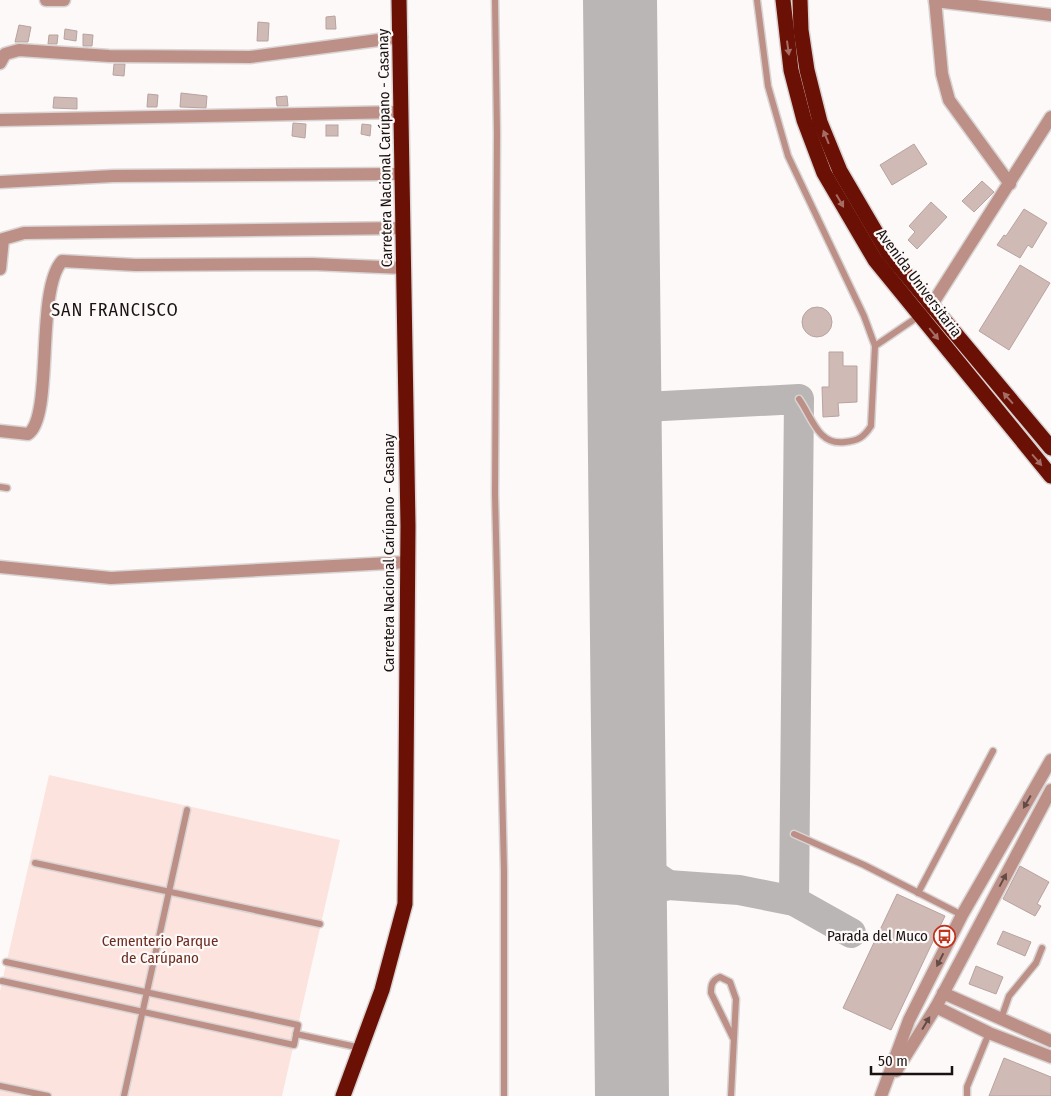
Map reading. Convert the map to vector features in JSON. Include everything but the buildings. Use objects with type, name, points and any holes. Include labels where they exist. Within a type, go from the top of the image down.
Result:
[{"type":"highway","name":"Carretera Nacional Carúpano - Casanay","points":[[343,1096],[382,990],[405,904],[408,562],[399,0]]},
{"type":"highway","name":"Avenida Universitaria","points":[[783,0],[791,70],[804,120],[824,173],[876,260],[1051,448]]},
{"type":"highway","name":"Avenida Universitaria","points":[[800,0],[801,30],[820,122],[840,171],[888,253],[925,311],[1051,476]]},
{"type":"street","points":[[46,0],[64,0]]},
{"type":"street","points":[[1010,184],[950,100],[942,74],[935,0],[1051,15]]},
{"type":"street","points":[[0,63],[5,54],[18,50],[108,56],[250,57],[400,37]]},
{"type":"street","points":[[0,120],[401,112]]},
{"type":"street","points":[[925,311],[1010,184],[1051,116]]},
{"type":"street","points":[[0,182],[113,176],[402,174]]},
{"type":"street","points":[[0,268],[3,239],[24,233],[403,228]]},
{"type":"street","points":[[0,431],[28,434],[36,426],[42,388],[50,297],[54,276],[62,261],[135,265],[312,264],[404,268]]},
{"type":"street","points":[[0,567],[110,578],[408,562]]},
{"type":"street","points":[[882,1095],[910,1020],[962,915],[1050,763]]},
{"type":"street","points":[[882,1095],[936,1007],[1051,790]]},
{"type":"street","points":[[962,915],[979,925]]},
{"type":"street","points":[[943,994],[1051,1041]]},
{"type":"street","points":[[936,1007],[989,1033],[1051,1058]]},
{"type":"lane","points":[[495,0],[497,133],[495,494],[504,870],[504,1096]]},
{"type":"lane","points":[[757,0],[768,86],[788,156],[864,316],[874,346],[871,426],[864,436],[856,441],[841,443],[829,440],[814,426],[808,411],[799,400]]},
{"type":"lane","points":[[874,346],[925,311]]},
{"type":"lane","points":[[918,893],[993,751]]},
{"type":"lane","points":[[124,1096],[186,810]]},
{"type":"lane","points":[[794,834],[828,848],[962,915]]},
{"type":"lane","points":[[35,863],[320,924]]},
{"type":"lane","points":[[1001,1019],[1009,996],[1036,963],[1042,948]]},
{"type":"lane","points":[[2,981],[294,1044],[298,1026],[6,962]]},
{"type":"lane","points":[[731,1096],[736,999],[730,982],[720,977],[715,978],[711,986],[711,993],[733,1038]]},
{"type":"lane","points":[[967,1096],[967,1087],[989,1033]]},
{"type":"lane","points":[[296,1034],[361,1048]]},
{"type":"lane","points":[[0,1086],[48,1096]]},
{"type":"green space","name":"Cementerio Parque de Carúpano","points":[[49,775],[340,840],[282,1096],[0,1096],[0,991]]},
{"type":"taxiway","points":[[625,408],[799,399],[794,901]]},
{"type":"taxiway","points":[[629,851],[640,866],[668,885],[646,896],[630,915]]},
{"type":"taxiway","points":[[668,885],[739,890],[794,901],[851,933]]},
{"type":"runway","points":[[620,0],[632,1096]]},
{"type":"place","name":"Parada del Muco","points":[[944,936]]},
{"type":"district","name":"SAN FRANCISCO","points":[[115,310]]}]
